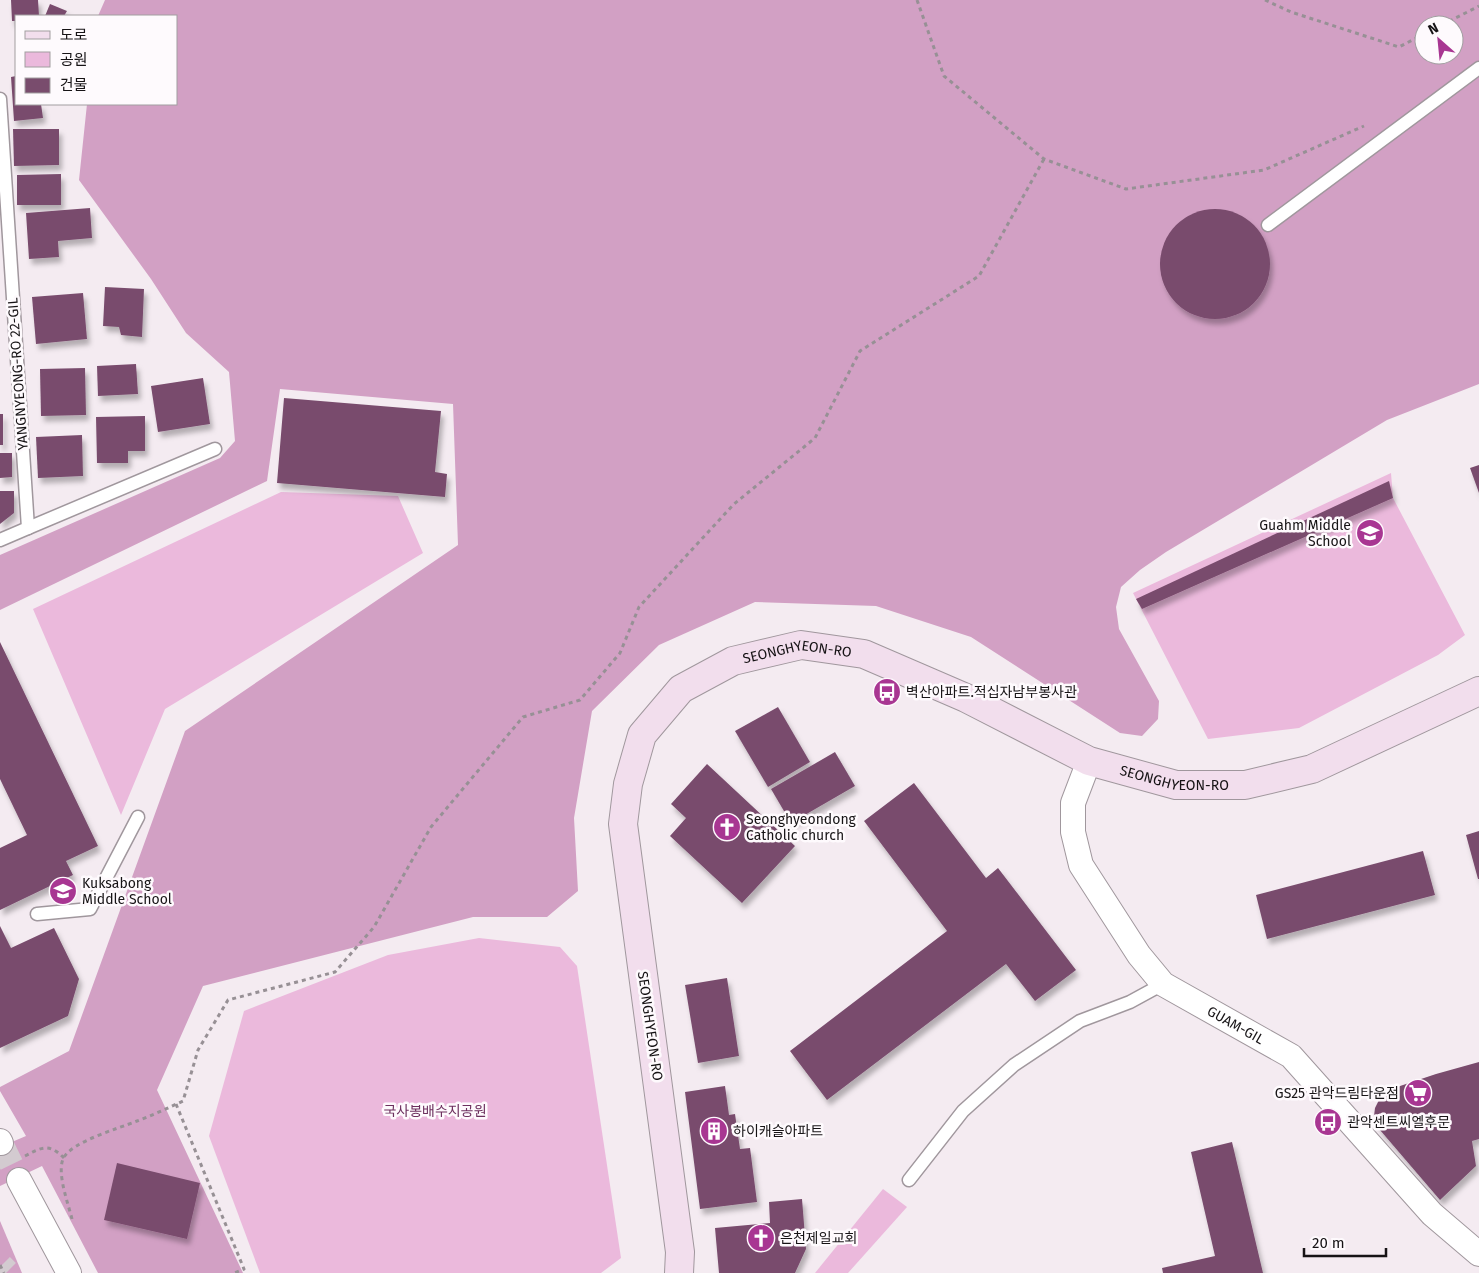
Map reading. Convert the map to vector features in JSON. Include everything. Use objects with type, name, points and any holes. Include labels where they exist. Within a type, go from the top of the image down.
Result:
[{"type":"street","name":"SEONGHYEON-RO","points":[[679,1273],[680,1252],[623,824],[628,784],[642,735],[680,689],[733,660],[801,645],[864,654],[966,698],[1089,761],[1176,786],[1245,785],[1312,768],[1479,691]]},
{"type":"street","name":"GUAM-GIL","points":[[1089,761],[1073,803],[1073,832],[1082,865],[1139,955],[1163,984],[1291,1056],[1432,1214],[1479,1254]]},
{"type":"street","points":[[19,1180],[69,1273]]},
{"type":"lane","points":[[1268,225],[1479,68]]},
{"type":"lane","name":"YANGNYEONG-RO 22-GIL","points":[[0,99],[28,528]]},
{"type":"lane","points":[[0,540],[215,449]]},
{"type":"lane","points":[[37,914],[90,909],[138,817]]},
{"type":"lane","points":[[910,1180],[963,1111],[1014,1065],[1080,1021],[1130,1002],[1163,984]]},
{"type":"path","points":[[917,0],[944,76],[1044,159],[1126,189],[1264,170],[1371,123]]},
{"type":"path","points":[[1265,0],[1291,12],[1399,47],[1414,39]]},
{"type":"path","points":[[1461,15],[1479,6]]},
{"type":"path","points":[[73,1226],[60,1171],[64,1158],[73,1148],[183,1101],[198,1050],[228,1000],[335,972],[374,927],[431,827],[523,717],[580,700],[620,653],[639,607],[734,504],[815,438],[860,351],[979,276],[1044,159]]},
{"type":"path","points":[[176,1104],[244,1269],[234,1273]]},
{"type":"path","points":[[40,1149],[52,1148],[64,1158]]},
{"type":"path","points":[[0,1265],[4,1273]]},
{"type":"green space","name":"Guahm Middle School","points":[[1391,473],[1393,498],[1465,635],[1438,655],[1299,728],[1208,739],[1133,593]]},
{"type":"green space","points":[[281,492],[398,496],[423,553],[165,709],[121,815],[33,609]]},
{"type":"green space","name":"국사봉배수지공원","points":[[479,938],[560,947],[577,966],[621,1258],[601,1273],[260,1273],[209,1136],[244,1011],[388,955]]},
{"type":"green space","points":[[883,1189],[907,1207],[848,1273],[815,1273]]},
{"type":"shaded area","points":[[105,0],[1479,0],[1479,384],[1387,420],[1166,552],[1140,570],[1121,587],[1116,607],[1119,629],[1159,701],[1158,719],[1142,736],[1120,733],[971,637],[876,606],[755,602],[659,645],[592,711],[574,818],[578,891],[547,917],[473,917],[203,986],[157,1090],[243,1273],[98,1273],[42,1166],[0,1186],[0,1147],[26,1136],[0,1091],[0,1087],[69,1051],[185,731],[458,545],[453,404],[280,389],[267,481],[0,610],[0,555],[220,458],[235,441],[229,372],[186,333],[151,279],[79,180],[87,105],[178,105],[178,15],[98,15]]},
{"type":"shaded area","points":[[0,1221],[22,1273],[0,1273]]},
{"type":"building","points":[[11,0],[38,0],[39,15],[15,15],[15,21],[12,21]]},
{"type":"building","points":[[50,4],[67,11],[65,15],[45,15]]},
{"type":"building","points":[[15,76],[15,105],[41,105],[43,118],[14,121],[11,77]]},
{"type":"building","points":[[13,129],[59,129],[59,165],[14,166]]},
{"type":"building","points":[[61,174],[61,205],[17,205],[17,175]]},
{"type":"building","points":[[90,208],[92,238],[58,241],[59,257],[29,259],[26,213]]},
{"type":"building","points":[[1215,209],[1236,213],[1254,225],[1266,243],[1270,264],[1266,285],[1254,303],[1236,315],[1215,319],[1194,315],[1176,303],[1164,285],[1160,264],[1164,243],[1176,225],[1194,213]]},
{"type":"building","points":[[105,287],[144,289],[142,337],[121,335],[119,327],[103,326]]},
{"type":"building","points":[[83,293],[87,339],[36,344],[32,297]]},
{"type":"building","points":[[136,364],[138,394],[98,396],[97,366]]},
{"type":"building","points":[[85,368],[86,415],[41,416],[40,369]]},
{"type":"building","points":[[203,378],[210,424],[158,432],[151,386]]},
{"type":"building","points":[[284,398],[441,411],[435,472],[447,474],[445,497],[277,483]]},
{"type":"building","points":[[0,414],[3,414],[3,445],[0,445]]},
{"type":"building","points":[[145,416],[145,451],[128,451],[128,463],[97,463],[96,417]]},
{"type":"building","points":[[82,435],[83,476],[38,478],[36,437]]},
{"type":"building","points":[[0,453],[12,453],[12,477],[0,478]]},
{"type":"building","points":[[1479,465],[1479,493],[1470,468]]},
{"type":"building","points":[[1389,481],[1393,498],[1142,609],[1136,599]]},
{"type":"building","points":[[0,491],[14,491],[14,513],[0,524]]},
{"type":"building","points":[[0,642],[98,846],[66,861],[73,875],[0,910],[0,848],[27,835],[0,779]]},
{"type":"building","points":[[778,707],[810,762],[768,787],[735,731]]},
{"type":"building","points":[[835,752],[855,786],[791,823],[771,789]]},
{"type":"building","name":"Seonghyeondong Catholic church","points":[[707,764],[795,846],[742,903],[670,836],[686,818],[671,804]]},
{"type":"building","points":[[914,783],[986,878],[998,868],[1076,970],[1035,1001],[1006,964],[827,1100],[790,1051],[947,931],[864,821]]},
{"type":"building","points":[[1479,831],[1479,879],[1478,879],[1466,835]]},
{"type":"building","points":[[1423,851],[1435,895],[1267,939],[1256,895]]},
{"type":"building","points":[[0,926],[11,948],[54,928],[79,979],[68,1016],[0,1048]]},
{"type":"building","points":[[727,978],[739,1056],[698,1063],[685,985]]},
{"type":"building","points":[[1479,1062],[1479,1139],[1472,1141],[1476,1166],[1440,1200],[1380,1130],[1374,1116],[1375,1108],[1379,1100],[1394,1088]]},
{"type":"building","name":"하이캐슬아파트","points":[[725,1086],[729,1115],[735,1114],[740,1149],[750,1148],[757,1202],[700,1209],[685,1092]]},
{"type":"building","points":[[1232,1142],[1263,1273],[1163,1273],[1162,1268],[1215,1256],[1191,1152]]},
{"type":"building","points":[[117,1163],[200,1183],[187,1239],[104,1220]]},
{"type":"building","name":"은천제일교회","points":[[802,1199],[806,1249],[795,1273],[719,1273],[715,1228],[770,1223],[769,1202]]},
{"type":"tunnel","points":[[1,1143],[19,1180]]},
{"type":"tunnel","points":[[0,1267],[6,1273]]},
{"type":"place","name":"Guahm Middle School","points":[[1370,533]]},
{"type":"place","name":"벽산아파트.적십자남부봉사관","points":[[887,692]]},
{"type":"place","name":"Seonghyeondong Catholic church","points":[[727,827]]},
{"type":"place","name":"Kuksabong Middle School","points":[[63,891]]},
{"type":"place","name":"GS25 관악드림타운점","points":[[1418,1093]]},
{"type":"place","name":"관악센트씨엘후문","points":[[1328,1122]]},
{"type":"place","name":"하이캐슬아파트","points":[[714,1131]]},
{"type":"place","name":"은천제일교회","points":[[761,1238]]}]
